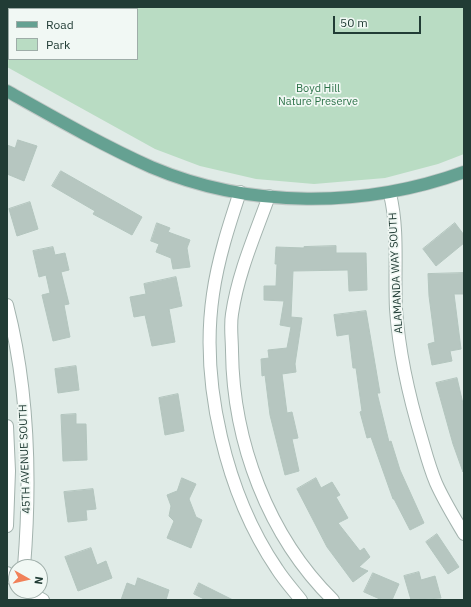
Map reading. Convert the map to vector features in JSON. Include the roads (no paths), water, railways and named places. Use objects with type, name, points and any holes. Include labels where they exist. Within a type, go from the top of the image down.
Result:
[{"type":"main road","points":[[7,91],[106,146],[153,167],[191,181],[223,190],[302,199],[342,198],[390,194],[438,182],[464,172]]},
{"type":"street","points":[[240,192],[219,262],[213,295],[210,328],[211,362],[217,420],[224,454],[238,494],[258,537],[276,568],[301,600]]},
{"type":"street","name":"ALAMANDA WAY SOUTH","points":[[390,194],[395,215],[397,240],[396,308],[405,376],[416,420],[435,481],[446,504],[464,534]]},
{"type":"street","points":[[269,196],[240,273],[232,316],[234,392],[239,423],[247,450],[276,526],[295,556],[315,583],[333,600]]},
{"type":"street","name":"45TH AVENUE SOUTH","points":[[7,305],[19,366],[26,422],[27,528],[25,559]]},
{"type":"street","name":"45TH AVENUE SOUTH","points":[[7,426],[9,471],[7,526]]},
{"type":"park label","name":"Boyd Hill Nature Preserve","points":[[318,95]]}]
